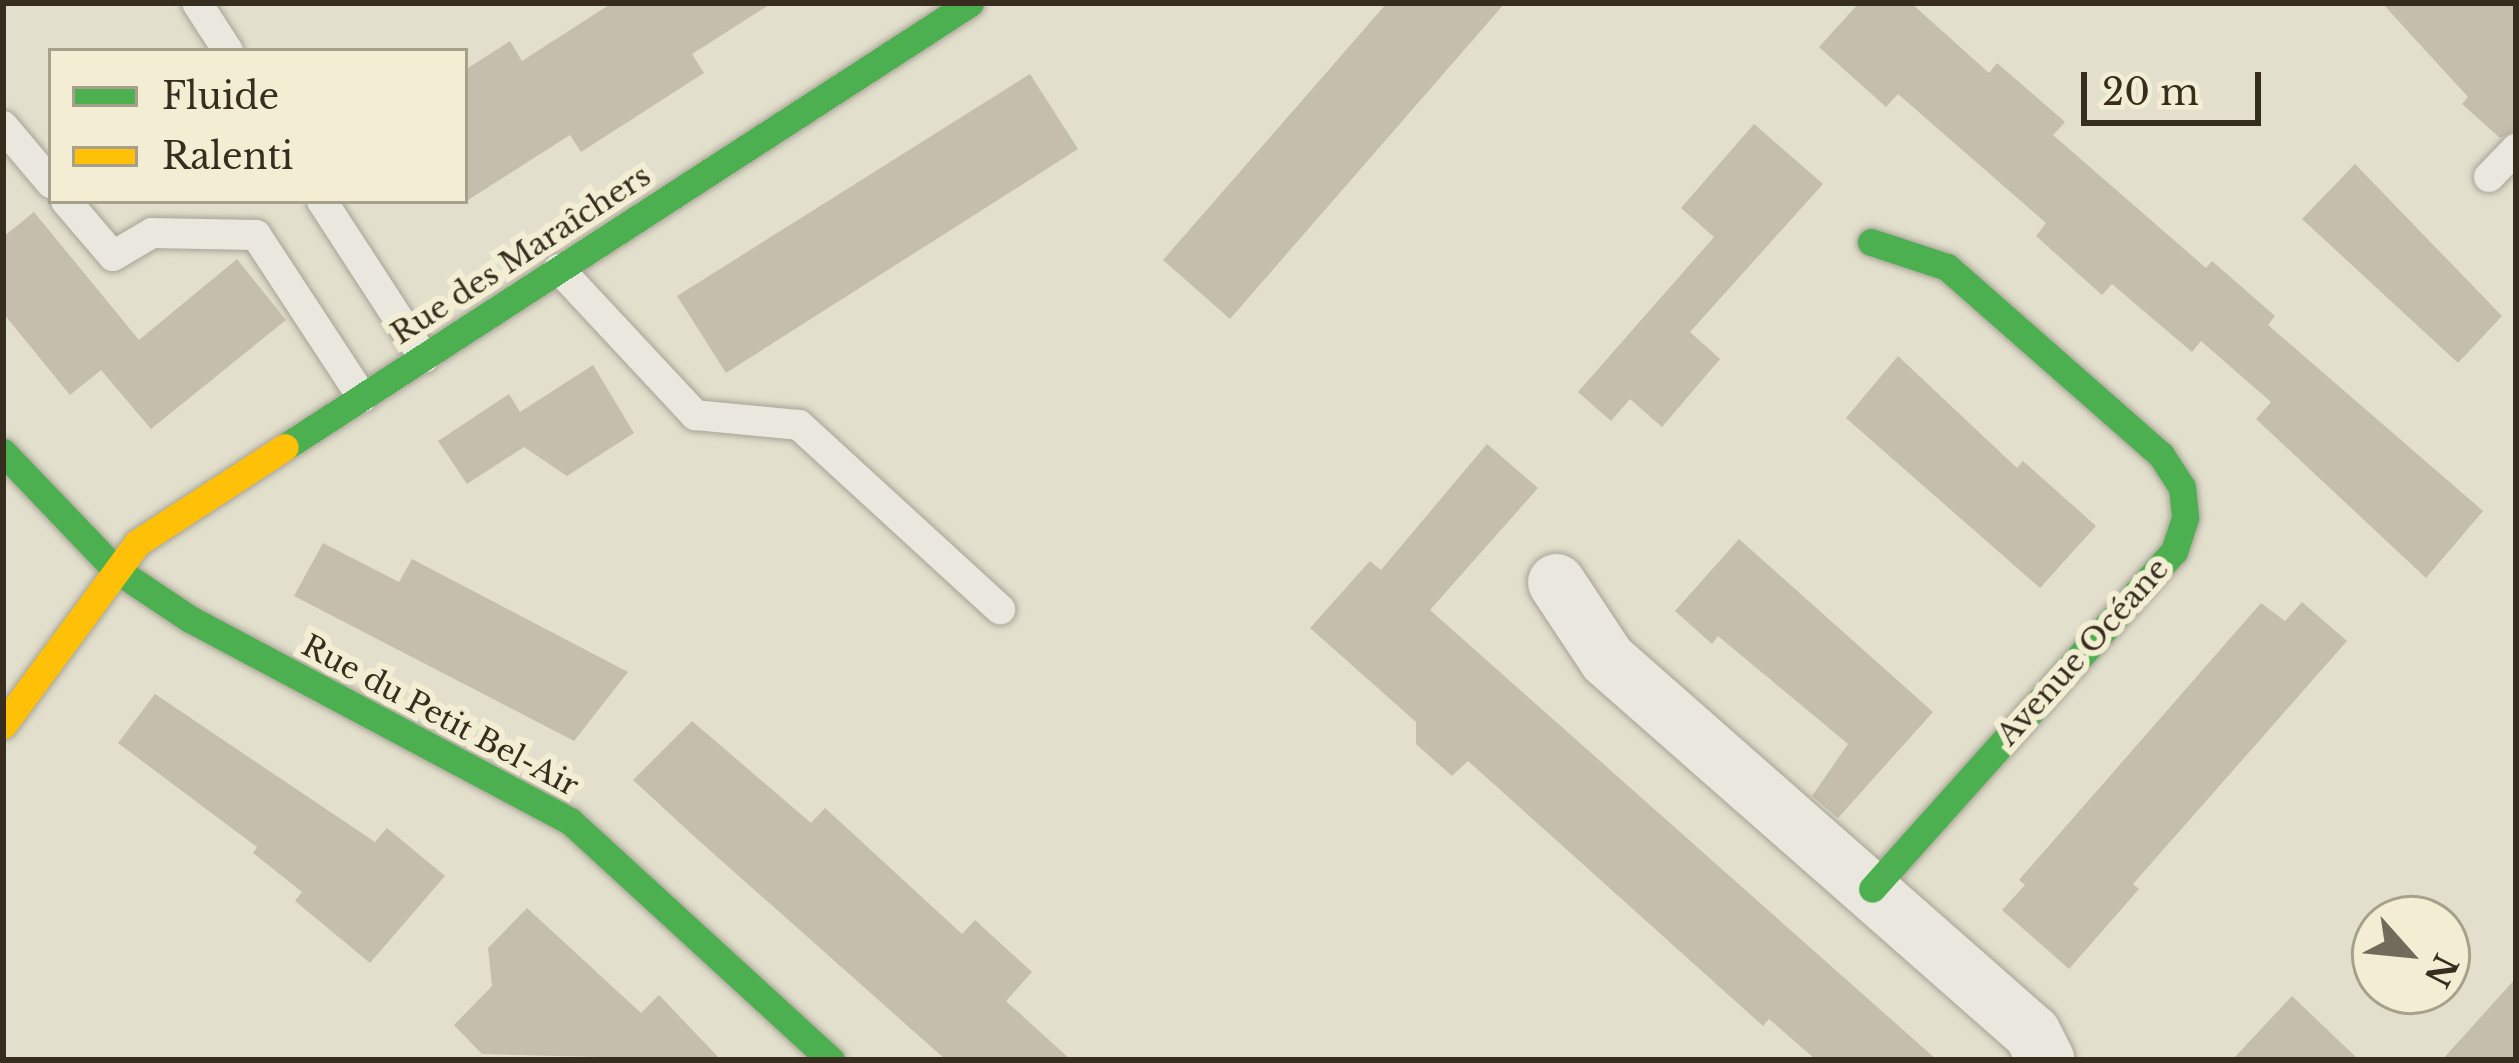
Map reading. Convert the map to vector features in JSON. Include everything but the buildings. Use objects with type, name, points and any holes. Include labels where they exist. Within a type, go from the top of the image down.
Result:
[{"type":"street","name":"Rue des Maraîchers","points":[[3,725],[137,543],[970,3]]},
{"type":"street","name":"Avenue Océane","points":[[1871,242],[1947,267],[2161,455],[2182,487],[2185,518],[2174,551],[1872,890]]},
{"type":"street","name":"Rue du Petit Bel-Air","points":[[3,452],[115,569],[190,619],[570,821],[832,1060]]},
{"type":"street","points":[[1556,582],[1607,659],[2032,1034],[2046,1060]]},
{"type":"lane","points":[[197,3],[226,48]]},
{"type":"lane","points":[[3,126],[48,179]]},
{"type":"lane","points":[[2489,177],[2516,149]]},
{"type":"lane","points":[[69,204],[113,256],[152,233],[256,235],[362,397]]},
{"type":"lane","points":[[324,204],[424,358]]},
{"type":"lane","points":[[559,269],[695,415],[799,425],[1000,609]]},
{"type":"traffic: fast","points":[[285,447],[970,3]]},
{"type":"traffic: fast","points":[[1871,242],[1947,267],[2161,455],[2182,487],[2185,518],[2174,551],[1872,889]]},
{"type":"traffic: fast","points":[[3,452],[115,569],[190,619],[570,821],[831,1060]]},
{"type":"traffic: slow","points":[[3,725],[137,543],[285,447]]}]
